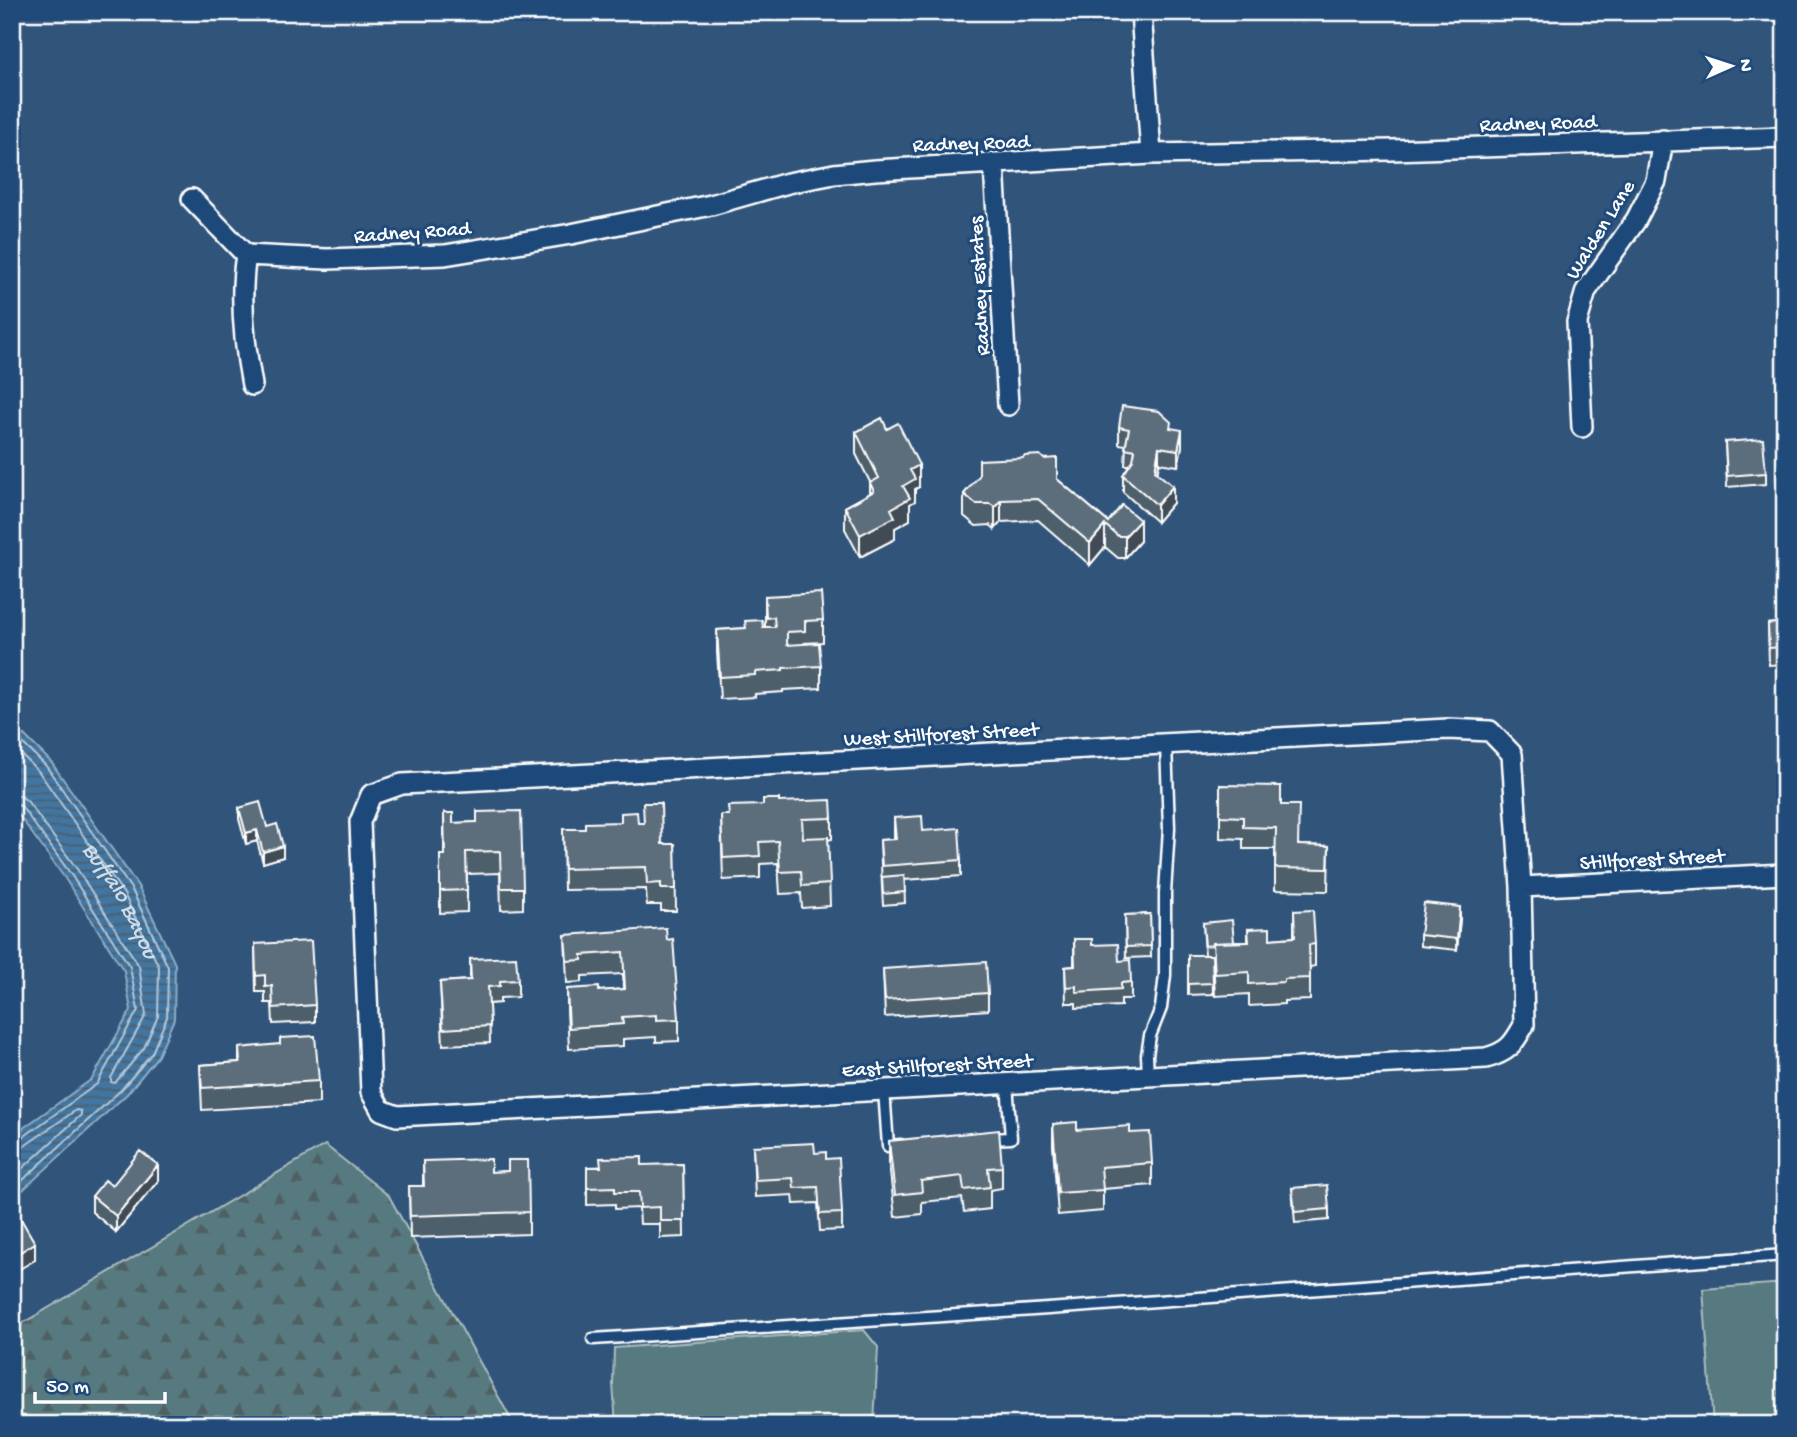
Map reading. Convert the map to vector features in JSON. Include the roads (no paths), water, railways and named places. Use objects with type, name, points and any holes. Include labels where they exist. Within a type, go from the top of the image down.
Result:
[{"type":"street","points":[[1141,12],[1151,155]]},
{"type":"street","name":"Radney Road","points":[[246,255],[327,259],[445,255],[571,234],[711,205],[788,183],[834,174],[910,167],[994,165],[1151,155],[1392,150],[1785,136]]},
{"type":"street","name":"Walden Lane","points":[[1582,426],[1577,322],[1586,291],[1636,220],[1656,181],[1663,140]]},
{"type":"street","name":"Radney Estates","points":[[994,165],[1008,405]]},
{"type":"street","points":[[192,199],[246,255],[243,274],[244,339],[252,385]]},
{"type":"street","name":"West Stillforest Street","points":[[364,932],[360,822],[371,795],[402,784],[1448,729],[1490,731],[1511,754],[1521,887]]},
{"type":"street","name":"Stillforest Street","points":[[1521,887],[1785,874]]},
{"type":"street","name":"East Stillforest Street","points":[[364,932],[370,1092],[381,1110],[397,1115],[1486,1058],[1503,1053],[1515,1042],[1524,1025],[1521,887]]},
{"type":"lane","points":[[1148,1076],[1150,1036],[1161,1008],[1164,975],[1169,828],[1167,744]]},
{"type":"lane","points":[[984,1140],[1011,1138],[1007,1083]]},
{"type":"lane","points":[[884,1090],[888,1146],[915,1144]]},
{"type":"lane","points":[[593,1339],[1785,1255]]},
{"type":"water","name":"Buffalo Bayou","points":[[12,723],[51,762],[138,886],[175,964],[174,1019],[158,1056],[127,1094],[12,1200],[12,1136],[92,1079],[131,1010],[124,971],[64,877],[12,806]]}]
